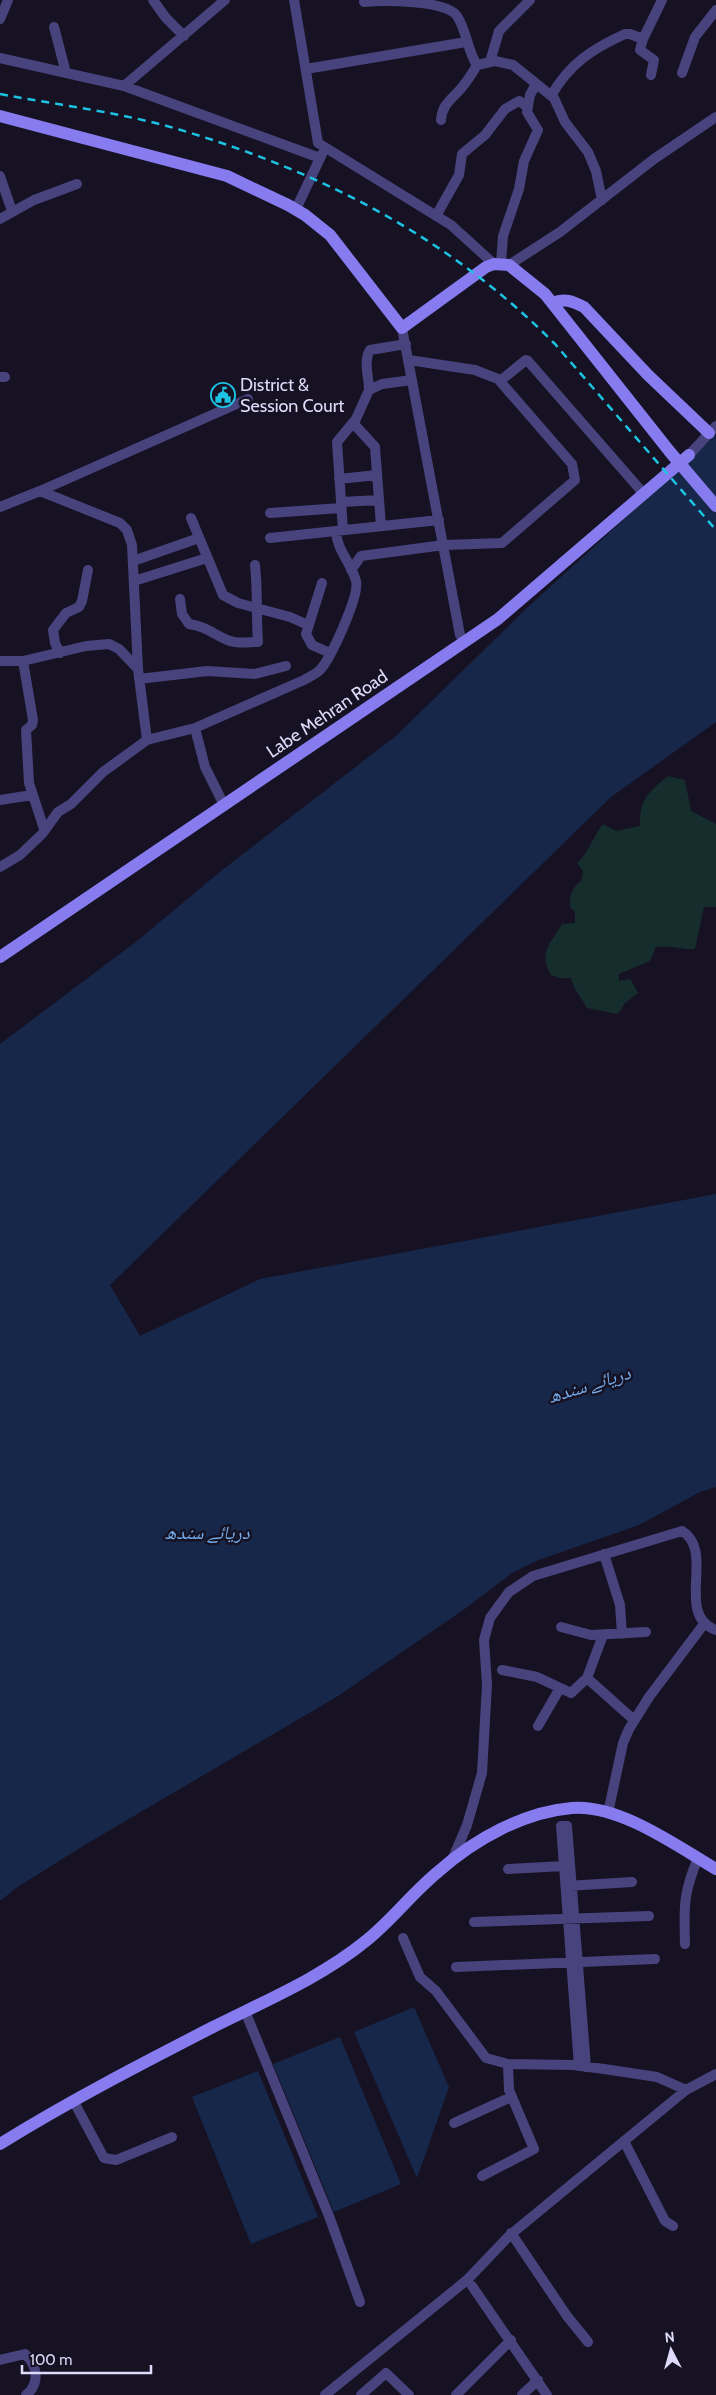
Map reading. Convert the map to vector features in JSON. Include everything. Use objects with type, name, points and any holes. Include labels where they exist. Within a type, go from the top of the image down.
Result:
[{"type":"main road","points":[[0,116],[228,176],[296,209],[330,235],[402,328],[502,264],[531,281],[552,303],[670,452],[716,506]]},
{"type":"main road","points":[[552,303],[561,300],[571,301],[584,307],[648,375],[713,430]]},
{"type":"main road","name":"Labe Mehran Road","points":[[0,957],[498,619],[689,454]]},
{"type":"main road","points":[[0,2144],[156,2056],[313,1977],[366,1941],[453,1859],[504,1827],[543,1813],[574,1808],[596,1809],[628,1819],[716,1869]]},
{"type":"street","points":[[0,19],[8,0]]},
{"type":"street","points":[[153,0],[184,36]]},
{"type":"street","points":[[124,86],[226,0]]},
{"type":"street","points":[[294,0],[318,142],[451,225],[502,264]]},
{"type":"street","points":[[490,62],[499,31],[530,0]]},
{"type":"street","points":[[651,75],[654,60],[640,50],[643,39],[662,0]]},
{"type":"street","points":[[364,2],[398,1],[425,3],[447,8],[458,16],[466,42],[477,65]]},
{"type":"street","points":[[682,74],[695,37],[716,10]]},
{"type":"street","points":[[54,27],[66,73]]},
{"type":"street","points":[[551,96],[567,72],[594,48],[625,34],[643,39]]},
{"type":"street","points":[[306,69],[466,42]]},
{"type":"street","points":[[0,58],[124,86],[320,158]]},
{"type":"street","points":[[441,120],[443,108],[451,97],[462,88],[477,65],[490,62],[514,65],[551,96],[565,122],[588,152],[596,171],[602,200]]},
{"type":"street","points":[[502,264],[503,236],[519,189],[524,162],[538,130],[527,112],[530,95],[536,84]]},
{"type":"street","points":[[436,216],[459,175],[462,154],[466,149],[485,135],[505,109],[519,101],[528,108]]},
{"type":"street","points":[[502,264],[560,232],[654,159],[716,117]]},
{"type":"street","points":[[296,209],[326,147]]},
{"type":"street","points":[[0,176],[12,211]]},
{"type":"street","points":[[0,219],[12,211],[77,184]]},
{"type":"street","points":[[402,328],[460,636]]},
{"type":"street","points":[[0,867],[20,855],[58,812],[71,804],[103,772],[147,740],[195,728],[304,680],[319,670],[330,653],[357,588],[351,570],[340,551],[341,505],[337,442],[353,423],[369,390],[367,372],[370,350],[406,344]]},
{"type":"street","points":[[351,570],[361,556],[444,545],[502,543],[575,480],[572,464],[500,381],[475,370],[409,360]]},
{"type":"street","points":[[500,381],[526,360],[528,361],[644,494]]},
{"type":"street","points":[[369,390],[382,384],[412,380]]},
{"type":"street","points":[[0,507],[248,399]]},
{"type":"street","points":[[353,423],[375,447],[381,526]]},
{"type":"street","points":[[689,454],[713,430]]},
{"type":"street","points":[[339,479],[377,475]]},
{"type":"street","points":[[40,491],[120,523],[127,530],[132,545],[138,674],[147,740]]},
{"type":"street","points":[[270,513],[379,500]]},
{"type":"street","points":[[191,518],[223,595],[238,603],[290,617],[308,625]]},
{"type":"street","points":[[270,538],[439,520]]},
{"type":"street","points":[[133,561],[199,538]]},
{"type":"street","points":[[134,581],[207,558]]},
{"type":"street","points":[[180,599],[182,614],[189,624],[212,630],[228,640],[238,643],[258,642],[256,608],[258,593],[255,565]]},
{"type":"street","points":[[60,653],[52,633],[66,613],[79,607],[88,570]]},
{"type":"street","points":[[322,583],[306,634],[312,645],[330,653]]},
{"type":"street","points":[[0,661],[23,661],[86,646],[109,644],[119,649],[138,674]]},
{"type":"street","points":[[23,661],[33,720],[32,725],[26,730],[32,795],[44,829]]},
{"type":"street","points":[[138,674],[207,671],[256,674],[286,666]]},
{"type":"street","points":[[195,728],[206,767],[224,805]]},
{"type":"street","points":[[0,800],[32,795]]},
{"type":"street","points":[[453,1859],[467,1826],[482,1773],[487,1685],[484,1640],[490,1618],[509,1592],[533,1576],[682,1531],[687,1534],[694,1545],[698,1557],[700,1575],[697,1602],[698,1614],[704,1624],[716,1630]]},
{"type":"street","points":[[604,1554],[620,1605],[622,1634]]},
{"type":"street","points":[[608,1813],[623,1742],[634,1720],[704,1624]]},
{"type":"street","points":[[561,1627],[584,1634],[603,1635],[646,1632]]},
{"type":"street","points":[[502,1670],[537,1677],[571,1693],[587,1678],[603,1635]]},
{"type":"street","points":[[587,1678],[634,1720]]},
{"type":"street","points":[[538,1726],[560,1688]]},
{"type":"street","points":[[569,1886],[564,1866],[561,1826],[567,1826],[571,1919],[583,2066]]},
{"type":"street","points":[[685,1944],[684,1904],[686,1887],[698,1858]]},
{"type":"street","points":[[508,1869],[564,1866]]},
{"type":"street","points":[[569,1886],[632,1882]]},
{"type":"street","points":[[474,1922],[649,1916]]},
{"type":"street","points":[[403,1938],[420,1976],[436,1991],[486,2058],[508,2064],[583,2066],[657,2077],[686,2090]]},
{"type":"street","points":[[456,1967],[656,1959]]},
{"type":"street","points":[[245,2011],[329,2216],[360,2302]]},
{"type":"street","points":[[482,2176],[534,2149],[511,2097],[508,2064]]},
{"type":"street","points":[[325,2395],[467,2280],[511,2233],[686,2090],[716,2074]]},
{"type":"street","points":[[454,2123],[511,2097]]},
{"type":"street","points":[[74,2102],[104,2158],[116,2160],[172,2137]]},
{"type":"street","points":[[624,2141],[664,2221],[673,2226]]},
{"type":"street","points":[[511,2233],[567,2316],[588,2342]]},
{"type":"street","points":[[472,2286],[511,2340],[547,2395]]},
{"type":"street","points":[[456,2395],[511,2340]]},
{"type":"street","points":[[0,2360],[25,2354],[32,2360],[36,2373],[36,2384],[30,2394]]},
{"type":"street","points":[[361,2395],[386,2373],[409,2395]]},
{"type":"street","points":[[522,2395],[538,2380]]},
{"type":"green space","points":[[668,776],[685,780],[691,811],[716,824],[716,907],[704,907],[695,949],[666,946],[656,947],[650,961],[619,974],[619,981],[630,979],[638,993],[625,1003],[618,1014],[587,1008],[574,987],[571,978],[560,978],[551,975],[546,960],[547,949],[562,924],[575,923],[575,912],[570,907],[570,898],[576,886],[582,880],[583,871],[577,863],[585,854],[603,824],[616,831],[640,826],[641,809],[646,797]]},
{"type":"water","name":"دریائے سندھ","points":[[716,435],[716,722],[611,797],[110,1285],[140,1336],[260,1279],[716,1194],[716,1487],[700,1492],[639,1525],[536,1561],[512,1573],[466,1608],[338,1696],[88,1843],[16,1888],[0,1901],[0,1044],[137,941],[221,871],[397,735],[529,606]]},
{"type":"water","points":[[414,2007],[449,2087],[417,2178],[354,2032]]},
{"type":"water","points":[[340,2037],[401,2184],[334,2212],[273,2064]]},
{"type":"water","points":[[258,2071],[318,2217],[251,2244],[192,2097]]},
{"type":"railway","points":[[0,94],[131,117],[227,145],[279,164],[330,187],[379,212],[426,240],[471,271],[514,306],[555,344],[716,530]]},
{"type":"place","name":"District & Session Court","points":[[223,395]]}]
